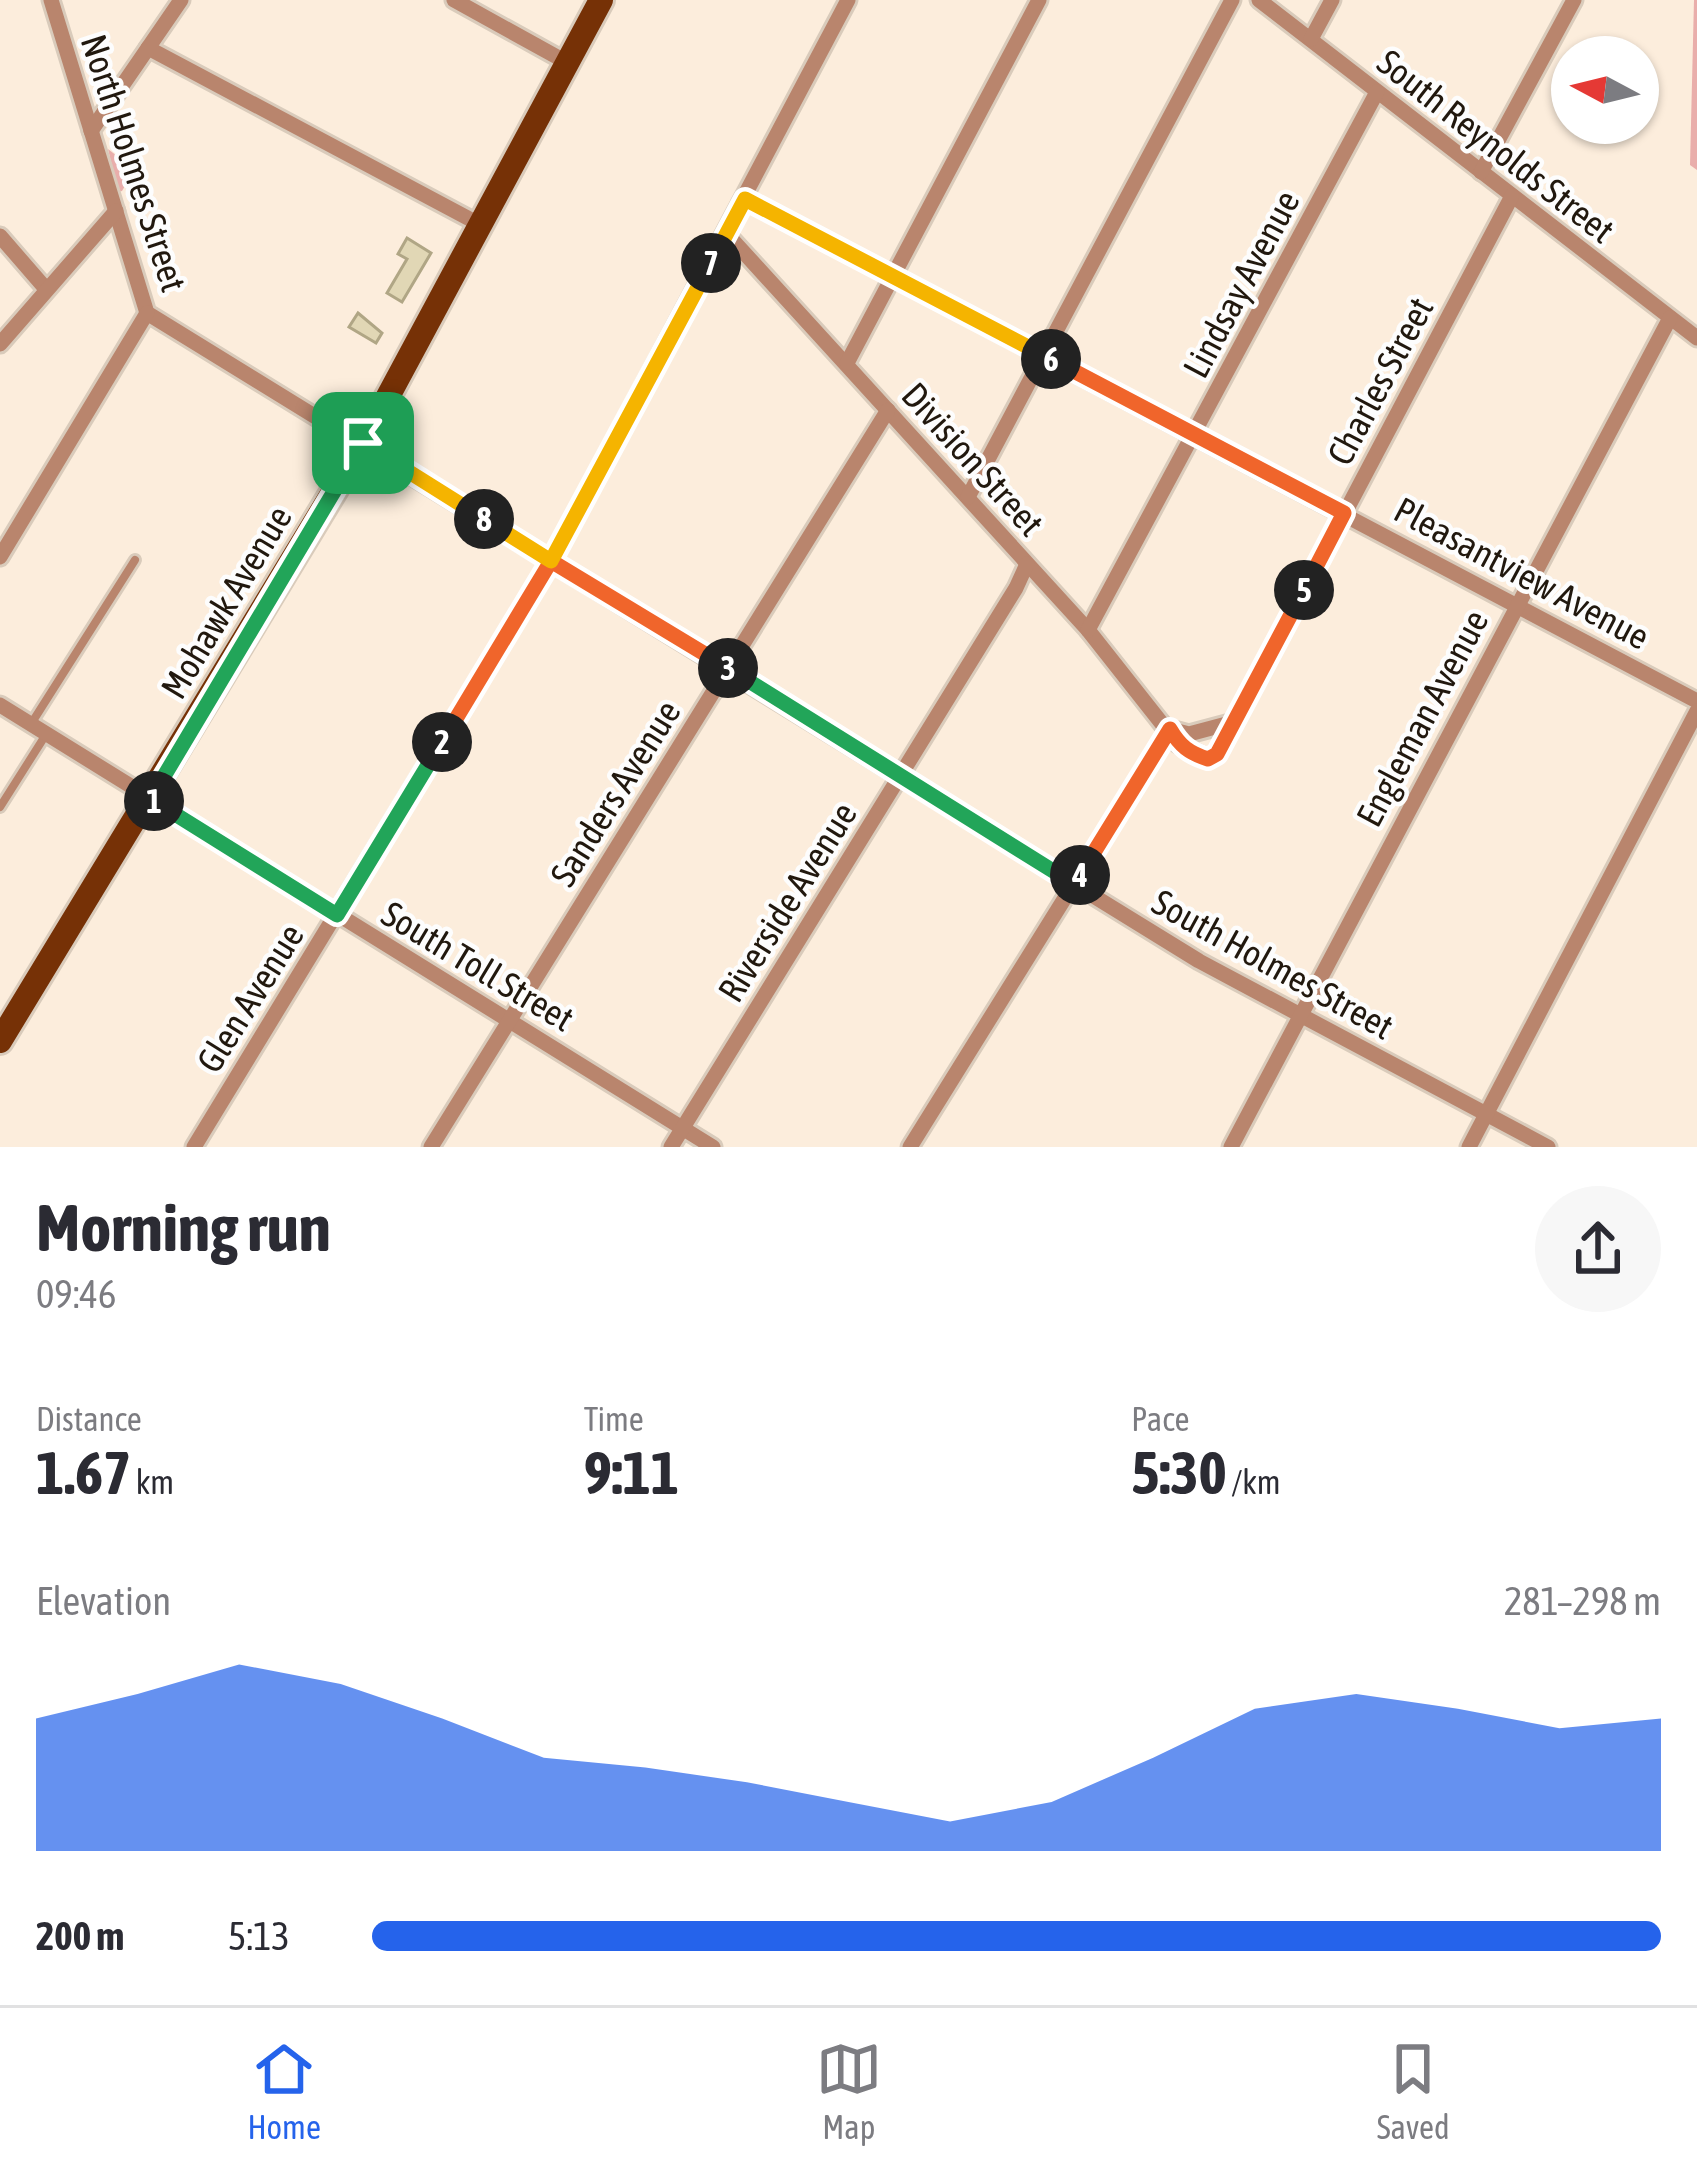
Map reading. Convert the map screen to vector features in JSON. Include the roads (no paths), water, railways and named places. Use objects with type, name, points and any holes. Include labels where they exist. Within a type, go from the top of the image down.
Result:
[{"type":"main road","name":"Mohawk Avenue","points":[[0,1041],[363,443],[601,0]]},
{"type":"street","name":"North Holmes Street","points":[[50,0],[147,313],[363,443]]},
{"type":"street","points":[[91,131],[181,0]]},
{"type":"street","points":[[454,0],[568,63]]},
{"type":"street","name":"Glen Avenue","points":[[194,1147],[551,561],[848,0]]},
{"type":"street","points":[[847,363],[1039,0]]},
{"type":"street","points":[[968,497],[1232,0]]},
{"type":"street","name":"South Reynolds Street","points":[[1259,0],[1697,338]]},
{"type":"street","points":[[1311,39],[1332,0]]},
{"type":"street","points":[[1481,172],[1574,0]]},
{"type":"street","points":[[148,48],[478,224]]},
{"type":"street","name":"Lindsay Avenue","points":[[1088,630],[1377,92]]},
{"type":"street","name":"Charles Street","points":[[1170,729],[1178,744],[1208,759],[1217,754],[1512,196]]},
{"type":"street","name":"Pleasantview Avenue","points":[[745,199],[1697,700]]},
{"type":"street","points":[[0,344],[116,211]]},
{"type":"street","name":"Division Street","points":[[727,234],[1088,630],[1170,729]]},
{"type":"street","points":[[0,236],[46,290]]},
{"type":"street","points":[[0,557],[147,313]]},
{"type":"street","name":"Engleman Avenue","points":[[1231,1147],[1670,318]]},
{"type":"street","name":"Sanders Avenue","points":[[430,1147],[888,410]]},
{"type":"street","name":"South Holmes Street","points":[[363,443],[1199,961],[1548,1147]]},
{"type":"street","name":"Riverside Avenue","points":[[671,1147],[1027,564]]},
{"type":"street","name":"South Toll Street","points":[[0,705],[713,1147]]},
{"type":"street","points":[[1469,1147],[1697,711]]},
{"type":"street","points":[[910,1147],[1170,729],[1189,734],[1234,722]]},
{"type":"lane","points":[[31,724],[135,560]]},
{"type":"lane","points":[[0,808],[46,734]]}]
